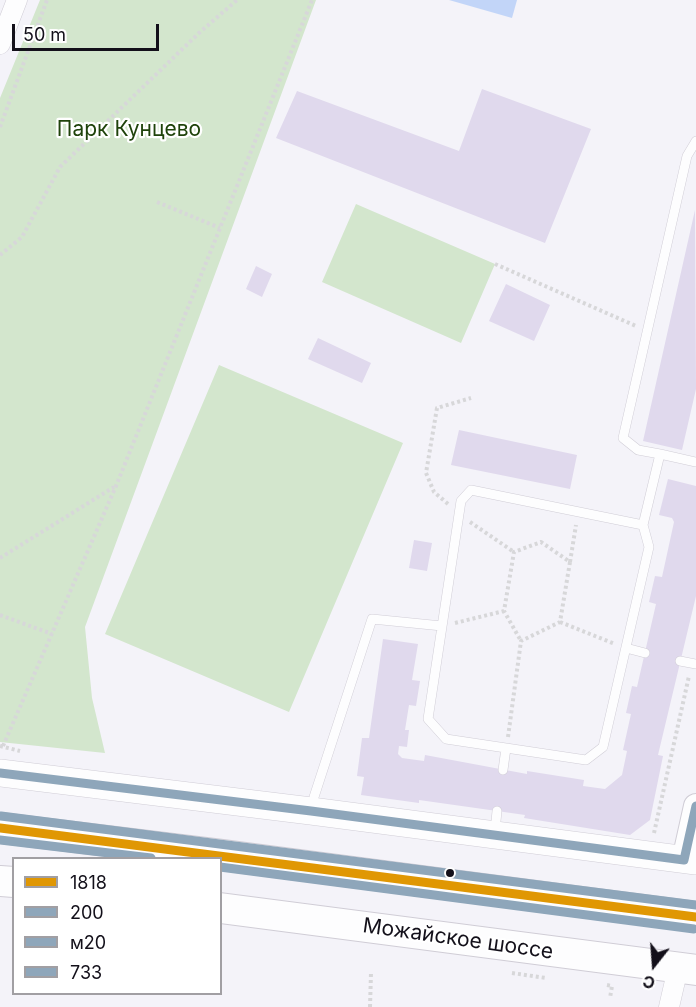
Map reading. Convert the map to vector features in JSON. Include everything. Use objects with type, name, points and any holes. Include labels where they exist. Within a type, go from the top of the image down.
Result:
[{"type":"main road","points":[[0,773],[690,861]]},
{"type":"main road","points":[[0,828],[696,917]]},
{"type":"main road","name":"Можайское шоссе","points":[[222,908],[687,969]]},
{"type":"street","points":[[0,44],[17,0]]},
{"type":"street","points":[[690,861],[696,806]]},
{"type":"street","points":[[669,1007],[687,969]]},
{"type":"lane","points":[[696,141],[622,438],[638,450],[696,462]]},
{"type":"lane","points":[[644,525],[471,490],[461,501],[458,513],[428,719],[446,739],[586,760],[603,747],[649,547],[644,525],[660,454]]},
{"type":"lane","points":[[311,811],[372,619],[442,626]]},
{"type":"lane","points":[[626,648],[645,653]]},
{"type":"lane","points":[[680,661],[694,664]]},
{"type":"lane","points":[[503,770],[506,748]]},
{"type":"lane","points":[[496,821],[497,811]]},
{"type":"path","points":[[0,127],[47,0]]},
{"type":"path","points":[[0,255],[22,237],[60,167],[199,33],[237,0]]},
{"type":"path","points":[[3,746],[116,486],[312,0]]},
{"type":"path","points":[[157,202],[220,228]]},
{"type":"path","points":[[495,264],[647,331]]},
{"type":"path","points":[[471,398],[437,408],[426,472],[434,492],[458,513],[514,552]]},
{"type":"path","points":[[0,558],[116,486]]},
{"type":"path","points":[[560,622],[578,512]]},
{"type":"path","points":[[514,552],[541,542],[570,562]]},
{"type":"path","points":[[506,748],[520,641],[504,611],[514,552]]},
{"type":"path","points":[[442,626],[504,611]]},
{"type":"path","points":[[0,615],[52,634]]},
{"type":"path","points":[[520,641],[560,622],[626,648]]},
{"type":"path","points":[[652,842],[694,664]]},
{"type":"path","points":[[370,1007],[371,973]]},
{"type":"path","points":[[512,973],[546,978]]},
{"type":"path","points":[[602,985],[612,986],[610,998]]},
{"type":"green space","name":"Парк Кунцево","points":[[40,0],[316,0],[85,627],[92,698],[105,753],[0,742],[0,98]]},
{"type":"green space","points":[[356,204],[495,264],[461,343],[322,282]]},
{"type":"green space","points":[[219,365],[403,443],[289,712],[105,634]]},
{"type":"water","points":[[449,0],[517,0],[512,18]]},
{"type":"building","points":[[482,89],[591,129],[545,243],[276,138],[297,91],[459,151]]},
{"type":"building","points":[[695,210],[696,389],[682,450],[643,441]]},
{"type":"building","points":[[256,266],[272,274],[262,297],[246,289]]},
{"type":"building","points":[[506,284],[550,305],[534,341],[489,321]]},
{"type":"building","points":[[318,338],[371,363],[362,383],[308,359]]},
{"type":"building","points":[[459,430],[577,455],[570,489],[451,465]]},
{"type":"building","points":[[668,479],[696,486],[696,596],[658,755],[663,756],[650,820],[630,835],[524,818],[525,815],[419,800],[419,803],[361,795],[364,777],[357,776],[362,738],[369,738],[383,639],[418,644],[412,680],[420,681],[416,706],[409,705],[405,730],[409,730],[407,747],[399,746],[398,754],[402,758],[424,761],[425,755],[527,774],[527,771],[584,780],[583,786],[605,789],[622,775],[627,751],[623,750],[631,714],[626,713],[632,686],[637,687],[656,604],[649,602],[655,576],[662,577],[674,522],[672,518],[659,515]]},
{"type":"building","points":[[414,540],[432,543],[427,571],[409,568]]},
{"type":"transit line","name":"733","points":[[0,773],[684,860],[696,806]]},
{"type":"transit line","name":"м20","points":[[1,816],[696,905]]},
{"type":"transit line","name":"1818","points":[[0,828],[696,917]]},
{"type":"transit line","name":"200","points":[[0,840],[143,857]]},
{"type":"transit line","name":"200","points":[[222,867],[694,929]]}]
